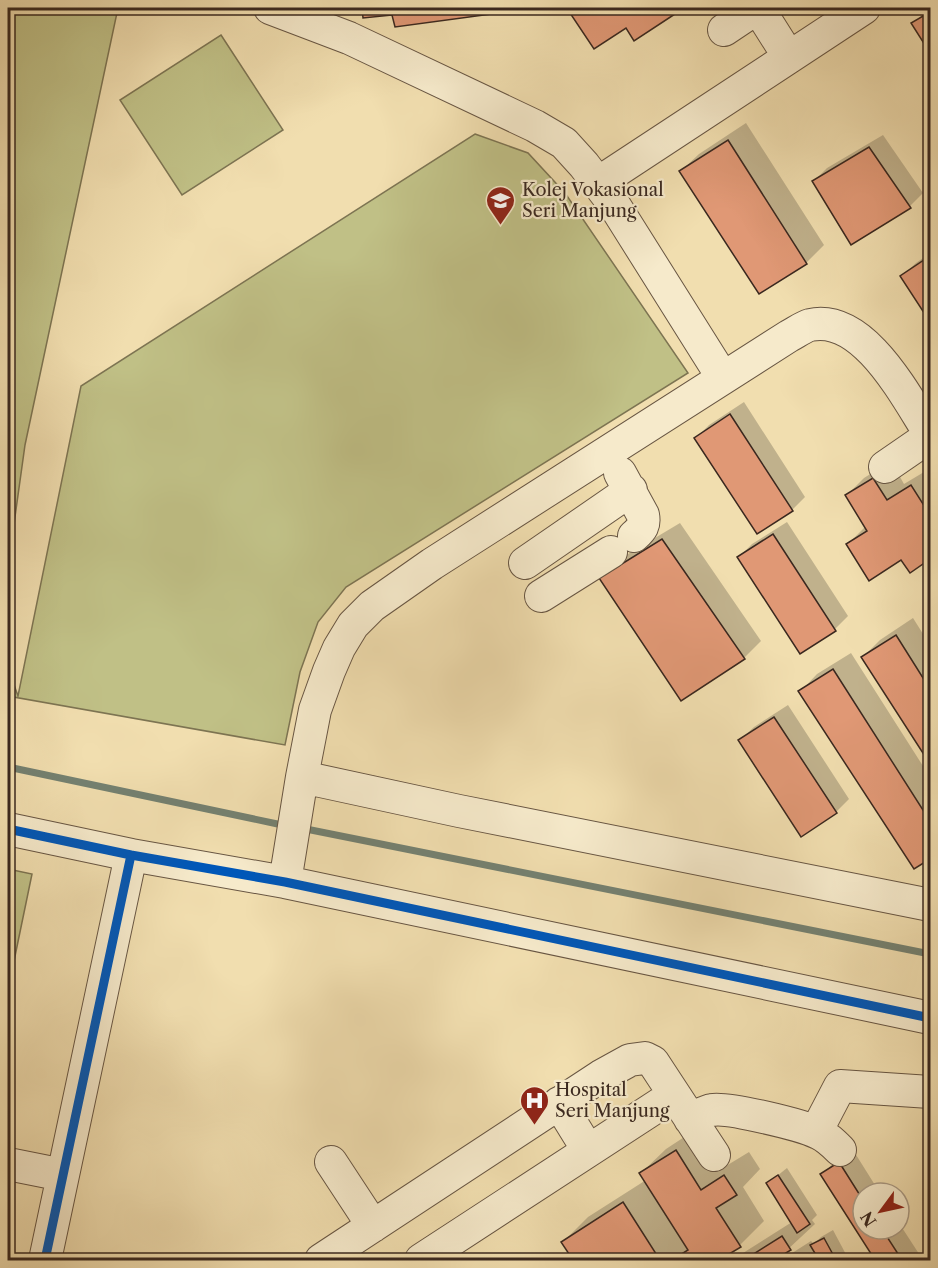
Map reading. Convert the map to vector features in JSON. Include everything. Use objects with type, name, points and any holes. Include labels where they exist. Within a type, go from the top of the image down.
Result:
[{"type":"street","points":[[724,30],[757,8],[789,57]]},
{"type":"street","points":[[598,183],[864,8]]},
{"type":"street","points":[[279,9],[349,38],[535,126],[564,143],[613,203],[723,378]]},
{"type":"street","points":[[285,882],[315,711],[339,648],[353,625],[372,606],[432,564],[789,336],[810,326],[834,326],[861,338],[887,369],[930,435],[885,467]]},
{"type":"street","points":[[540,596],[641,530],[644,522],[643,515],[631,490],[607,452]]},
{"type":"street","points":[[525,563],[631,490]]},
{"type":"street","points":[[300,789],[459,811],[930,905]]},
{"type":"street","points":[[8,829],[131,855],[285,882],[930,1018]]},
{"type":"street","points":[[45,1260],[131,855]]},
{"type":"street","points":[[321,1260],[559,1103],[630,1060],[645,1058],[653,1062],[714,1155]]},
{"type":"street","points":[[421,1260],[588,1150],[682,1107],[723,1110],[771,1119],[828,1141],[840,1086],[930,1092]]},
{"type":"street","points":[[559,1103],[588,1150]]},
{"type":"street","points":[[331,1162],[373,1226]]},
{"type":"street","points":[[8,1164],[63,1175]]},
{"type":"green space","points":[[8,8],[118,8],[25,445],[8,567]]},
{"type":"green space","points":[[221,35],[283,130],[182,195],[120,100]]},
{"type":"green space","points":[[475,134],[528,153],[565,193],[688,373],[346,587],[318,622],[300,672],[285,745],[8,696],[8,668],[18,696],[81,386]]},
{"type":"green space","points":[[8,869],[32,874],[8,990]]},
{"type":"building","points":[[362,8],[513,8],[513,11],[395,27],[392,15],[363,18]]},
{"type":"building","points":[[579,8],[670,8],[675,14],[634,41],[626,28],[594,49],[570,13]]},
{"type":"building","points":[[930,12],[930,53],[911,23]]},
{"type":"building","points":[[728,140],[807,264],[759,294],[679,171]]},
{"type":"building","points":[[869,147],[911,208],[851,245],[812,181]]},
{"type":"building","points":[[930,256],[930,322],[900,276]]},
{"type":"building","points":[[730,414],[793,511],[757,534],[694,438]]},
{"type":"building","points":[[873,478],[887,500],[911,485],[930,515],[930,559],[910,573],[901,560],[869,581],[846,544],[867,531],[845,495]]},
{"type":"building","points":[[773,534],[836,631],[800,654],[737,557]]},
{"type":"building","points":[[662,539],[745,659],[681,701],[599,578]]},
{"type":"building","points":[[896,635],[930,689],[930,764],[861,657]]},
{"type":"building","points":[[833,669],[930,821],[930,859],[914,869],[798,691]]},
{"type":"building","points":[[774,717],[837,813],[801,837],[738,740]]},
{"type":"building","points":[[676,1150],[701,1190],[724,1175],[737,1195],[716,1208],[741,1247],[719,1260],[672,1260],[688,1250],[639,1173]]},
{"type":"building","points":[[839,1162],[851,1181],[851,1222],[820,1174]]},
{"type":"building","points":[[778,1175],[810,1224],[797,1233],[766,1183]]},
{"type":"building","points":[[623,1202],[660,1260],[573,1260],[561,1242]]},
{"type":"building","points":[[782,1236],[791,1250],[774,1260],[744,1260]]},
{"type":"building","points":[[824,1238],[836,1260],[819,1260],[810,1245]]},
{"type":"building","points":[[863,1241],[890,1241],[902,1260],[875,1260]]},
{"type":"waterway","points":[[8,767],[287,826]]},
{"type":"waterway","points":[[301,828],[930,954]]},
{"type":"cycle path","points":[[8,829],[131,855],[285,882],[930,1018]]},
{"type":"cycle path","points":[[45,1260],[131,855]]},
{"type":"place","name":"Kolej Vokasional Seri Manjung","points":[[501,226]]},
{"type":"place","name":"Hospital Seri Manjung","points":[[534,1126]]}]
